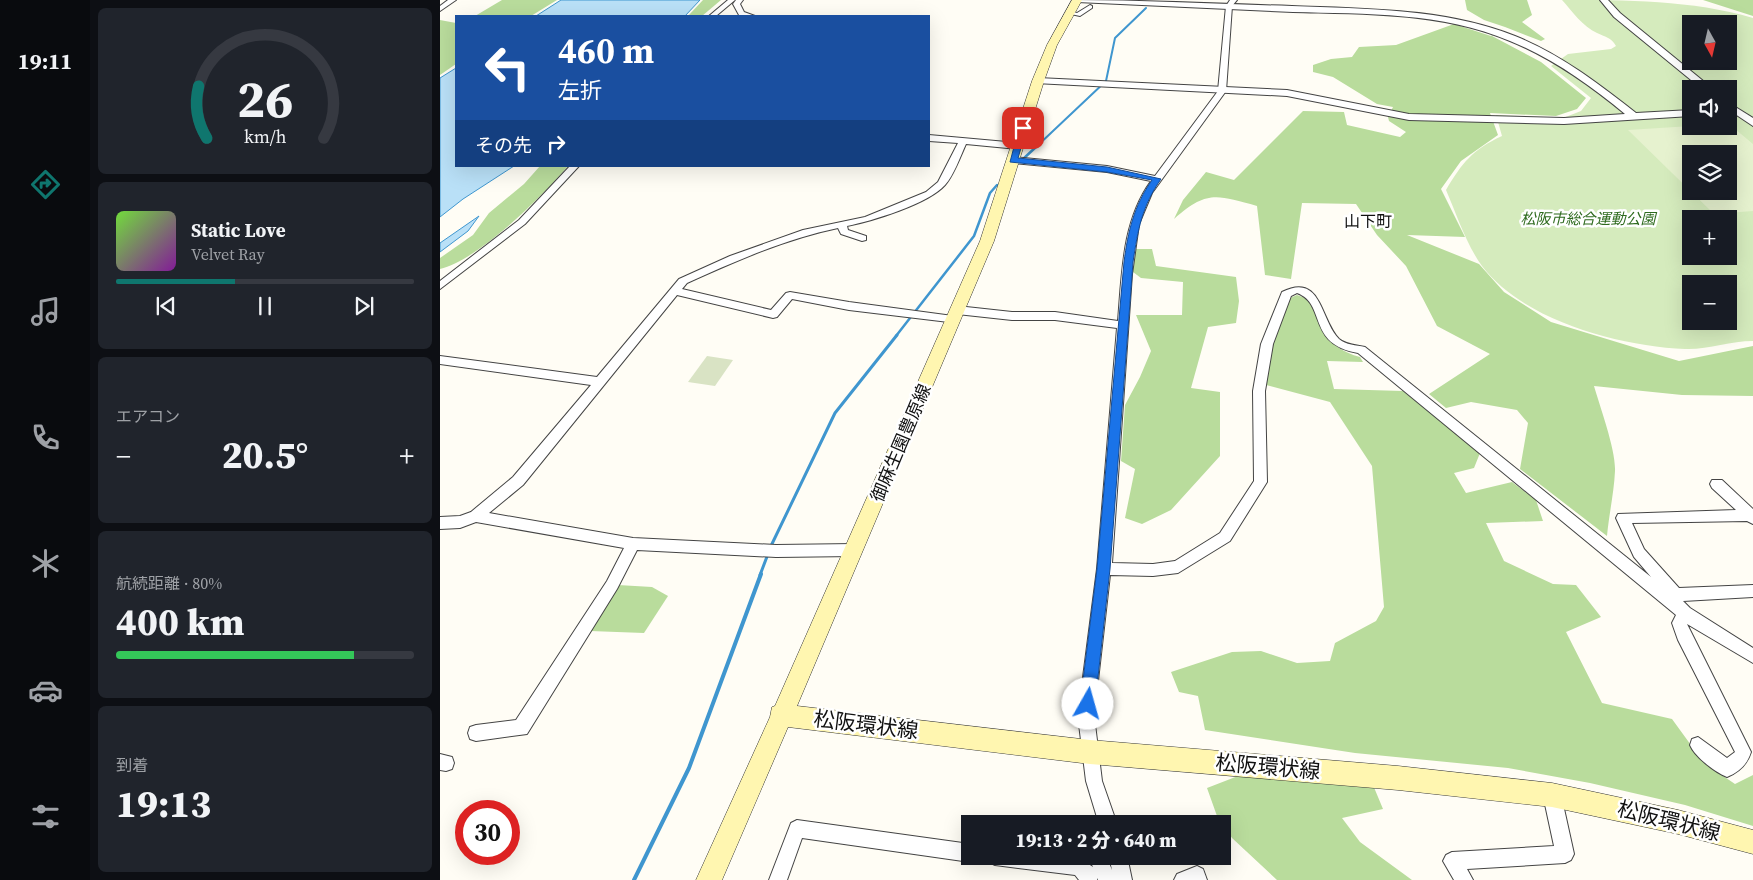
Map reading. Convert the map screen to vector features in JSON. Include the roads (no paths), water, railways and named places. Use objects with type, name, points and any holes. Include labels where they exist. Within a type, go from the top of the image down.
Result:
[{"type":"main road","name":"御麻生園豊原線","points":[[709,880],[987,241],[1038,81],[1052,45],[1078,5]]},
{"type":"main road","name":"松阪環状線","points":[[780,715],[1090,752],[1398,778],[1552,795],[1678,822],[1753,842]]},
{"type":"street","points":[[440,9],[453,0]]},
{"type":"street","points":[[713,15],[732,0]]},
{"type":"street","points":[[740,0],[736,4],[741,14],[746,15]]},
{"type":"street","points":[[1604,0],[1617,14],[1697,80]]},
{"type":"street","points":[[1105,815],[1094,781],[1086,716],[1104,569],[1123,325],[1134,224],[1147,193],[1222,91],[1232,3]]},
{"type":"street","points":[[1078,5],[1232,3],[1408,14],[1477,26],[1512,38],[1535,49],[1602,91],[1633,116]]},
{"type":"street","points":[[1038,81],[1287,93],[1409,117],[1564,121],[1682,113]]},
{"type":"street","points":[[1737,113],[1753,123]]},
{"type":"street","points":[[930,138],[963,141],[1016,153],[1157,179]]},
{"type":"street","points":[[440,523],[460,522],[476,516],[518,481],[674,291],[688,278],[734,258],[806,232],[868,219],[936,191],[963,141]]},
{"type":"street","points":[[440,286],[522,222],[574,167]]},
{"type":"street","points":[[841,224],[844,232],[862,238]]},
{"type":"street","points":[[1104,569],[1153,570],[1178,567],[1225,537],[1260,482],[1259,391],[1267,344],[1286,294],[1296,289],[1311,296],[1334,340],[1344,347],[1361,350],[1685,613],[1753,656]]},
{"type":"street","points":[[674,291],[773,314],[790,295],[906,314],[1055,316],[1123,325]]},
{"type":"street","points":[[440,360],[600,382]]},
{"type":"street","points":[[1717,484],[1751,517]]},
{"type":"street","points":[[476,516],[633,544],[776,551],[854,550]]},
{"type":"street","points":[[1685,613],[1676,596],[1638,553],[1623,518],[1751,517]]},
{"type":"street","points":[[476,733],[522,728],[612,585],[633,544]]},
{"type":"street","points":[[1676,596],[1753,591]]},
{"type":"street","points":[[1685,613],[1679,623],[1686,642],[1726,713],[1743,752],[1741,758],[1727,769],[1698,745]]},
{"type":"street","points":[[1464,880],[1452,861],[1565,854],[1552,795]]},
{"type":"street","points":[[778,880],[797,829],[961,852]]},
{"type":"street","points":[[1064,865],[1079,867],[1088,875],[1088,880]]},
{"type":"street","points":[[1100,865],[1107,880]]},
{"type":"street","points":[[1120,865],[1123,880]]},
{"type":"street","points":[[1183,880],[1197,875],[1198,880]]},
{"type":"water","points":[[561,0],[700,0],[686,15],[538,15]]},
{"type":"water","points":[[455,69],[455,167],[512,167],[463,199],[440,217],[440,78]]},
{"type":"water","points":[[479,216],[468,231],[440,252],[440,243]]},
{"type":"waterway","points":[[1035,148],[1106,81],[1115,38],[1146,8]]},
{"type":"waterway","points":[[1023,159],[1036,147]]},
{"type":"waterway","points":[[896,336],[974,236],[990,193],[997,185]]},
{"type":"waterway","points":[[770,548],[835,413],[897,335]]},
{"type":"waterway","points":[[760,575],[768,554]]},
{"type":"waterway","points":[[634,880],[689,768],[761,574]]},
{"type":"district","name":"山下町","points":[[1368,221]]},
{"type":"park label","name":"松阪市総合運動公園","points":[[1588,219]]}]
